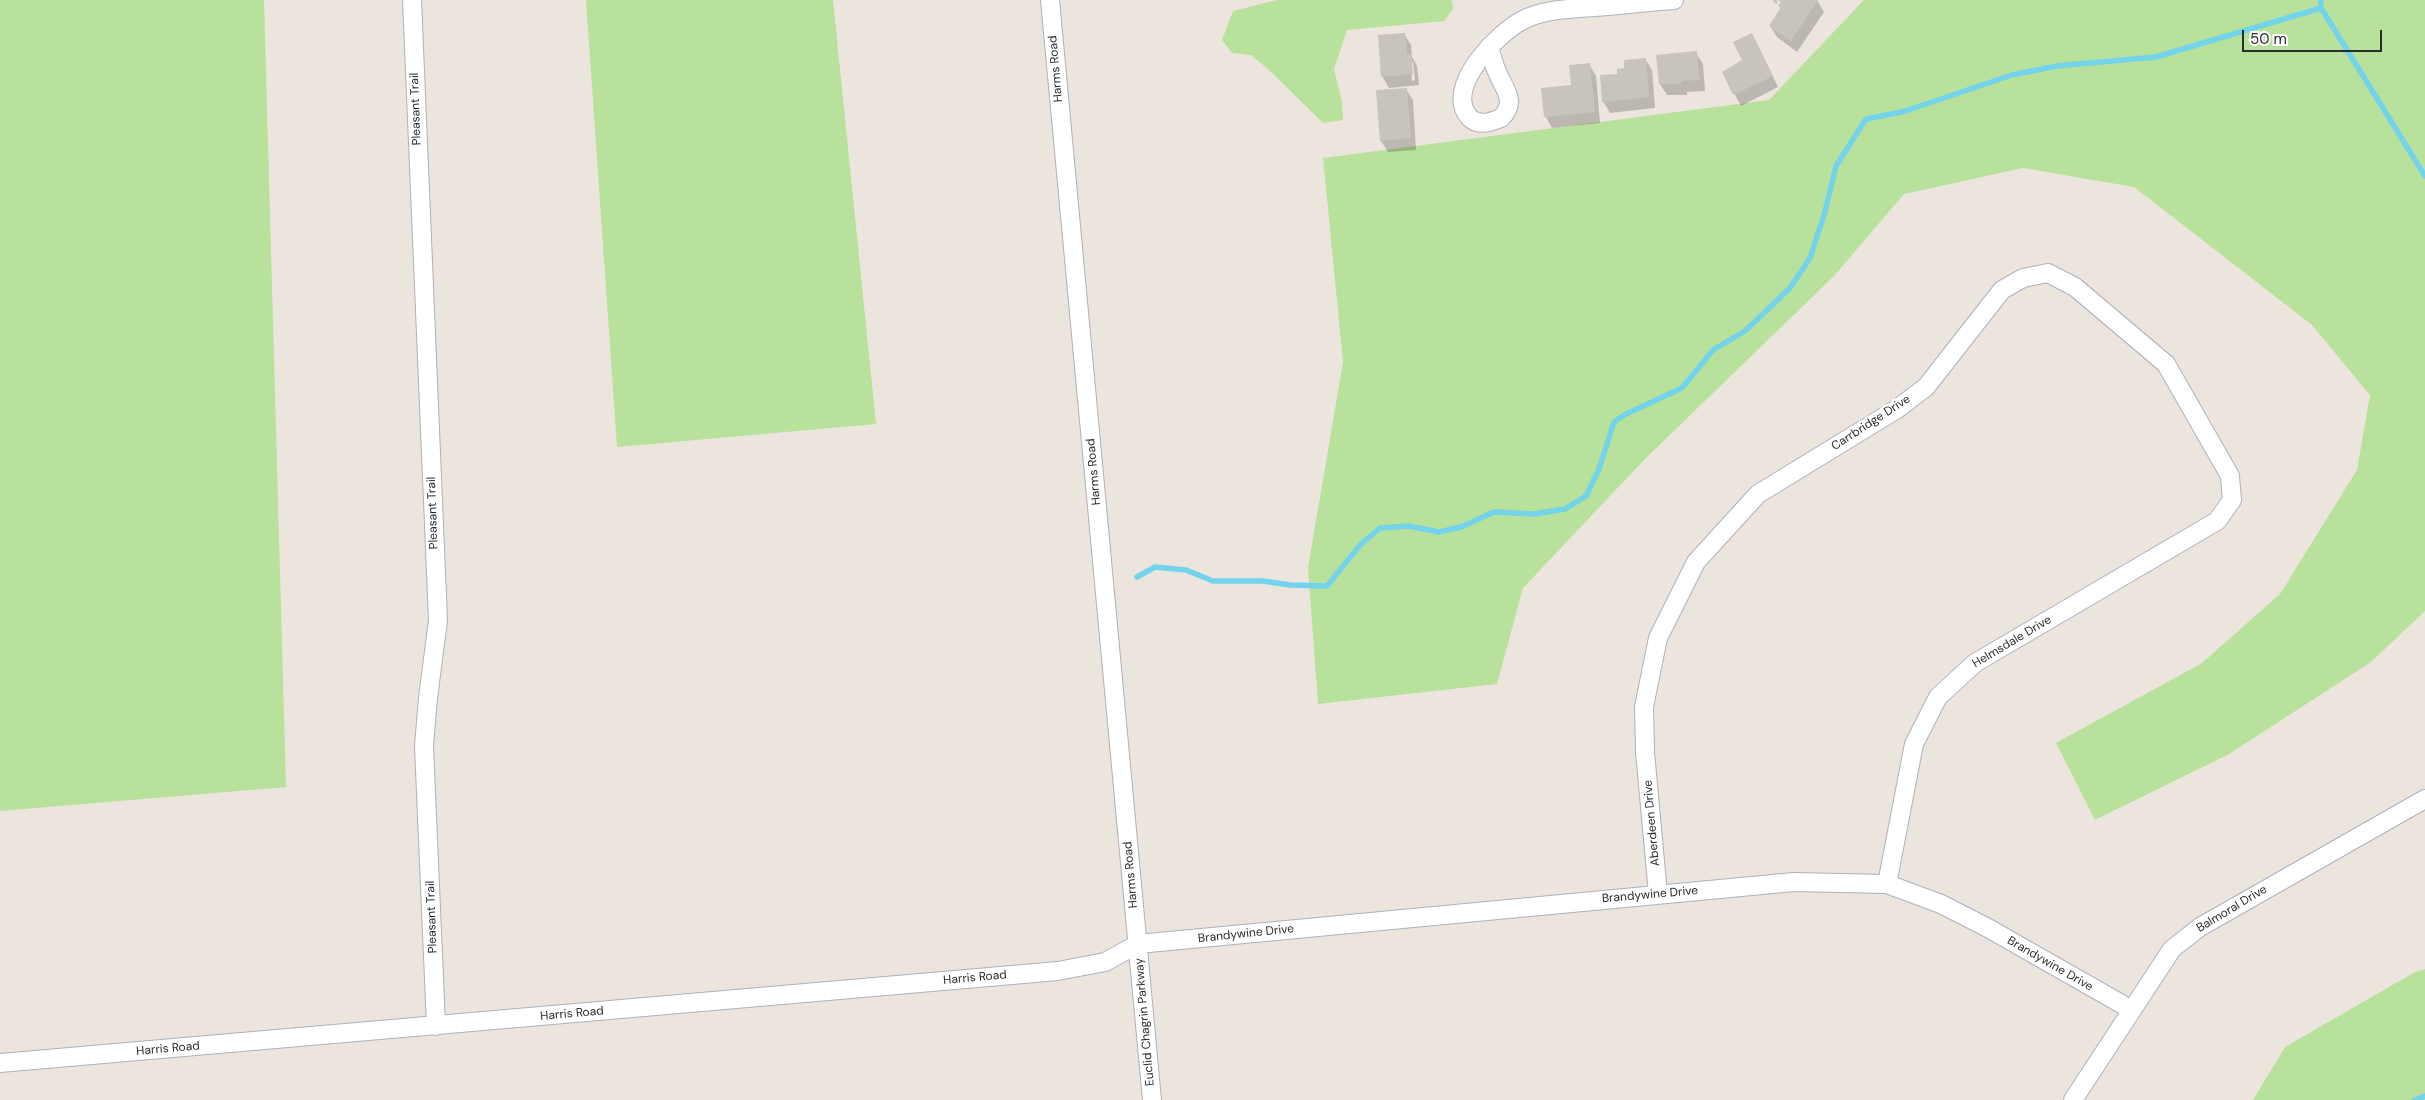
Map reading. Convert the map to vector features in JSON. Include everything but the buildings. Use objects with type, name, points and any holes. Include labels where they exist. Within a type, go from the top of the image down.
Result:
[{"type":"street","name":"Pleasant Trail","points":[[412,0],[438,620],[424,746],[436,1026]]},
{"type":"street","name":"Harms Road","points":[[1050,0],[1138,944]]},
{"type":"street","points":[[1489,47],[1507,30],[1538,14],[1560,10],[1674,0]]},
{"type":"street","name":"Carrbridge Drive","points":[[1645,752],[1644,707],[1658,638],[1696,562],[1758,494],[1898,409],[1926,387],[2002,290],[2023,278],[2048,273],[2075,287],[2166,364],[2230,476]]},
{"type":"street","name":"Helmsdale Drive","points":[[1887,884],[1914,744],[1938,696],[1974,663],[2217,521],[2232,500],[2230,476]]},
{"type":"street","name":"Aberdeen Drive","points":[[1645,752],[1658,894]]},
{"type":"street","name":"Balmoral Drive","points":[[2073,1100],[2172,949],[2200,927],[2425,799]]},
{"type":"street","name":"Brandywine Drive","points":[[1138,944],[1794,882],[1887,884],[1941,904],[1988,928],[2132,1010]]},
{"type":"street","name":"Harris Road","points":[[0,1063],[1058,971],[1105,962],[1138,944]]},
{"type":"street","name":"Euclid Chagrin Parkway","points":[[1138,944],[1152,1100]]},
{"type":"path","points":[[1774,0],[1782,7]]},
{"type":"green space","points":[[0,0],[264,0],[286,787],[0,811]]},
{"type":"green space","points":[[586,0],[833,0],[876,424],[617,447]]},
{"type":"green space","points":[[1277,0],[1452,0],[1453,9],[1444,21],[1347,30],[1334,69],[1342,102],[1343,120],[1323,123],[1251,55],[1232,53],[1222,40],[1233,11]]},
{"type":"green space","points":[[1864,0],[2425,0],[2425,611],[2371,662],[2229,754],[2095,820],[2056,743],[2202,663],[2280,594],[2357,470],[2370,395],[2312,325],[2134,187],[2023,168],[1904,194],[1834,276],[1645,459],[1523,588],[1497,684],[1318,704],[1308,568],[1343,362],[1323,158],[1769,100]]},
{"type":"green space","points":[[2425,969],[2425,1100],[2253,1100],[2285,1047],[2415,972]]},
{"type":"waterway","points":[[2321,0],[2321,8],[2425,176]]},
{"type":"waterway","points":[[1137,577],[1155,567],[1186,570],[1213,581],[1263,581],[1290,585],[1327,586],[1360,545],[1380,528],[1409,526],[1439,532],[1461,527],[1494,512],[1534,514],[1565,509],[1586,496],[1599,469],[1614,422],[1626,414],[1682,388],[1713,350],[1745,331],[1790,288],[1810,258],[1825,212],[1836,166],[1866,119],[1902,112],[2012,75],[2057,66],[2156,57],[2321,8]]},
{"type":"waterway","points":[[2414,1100],[2425,1096]]}]
